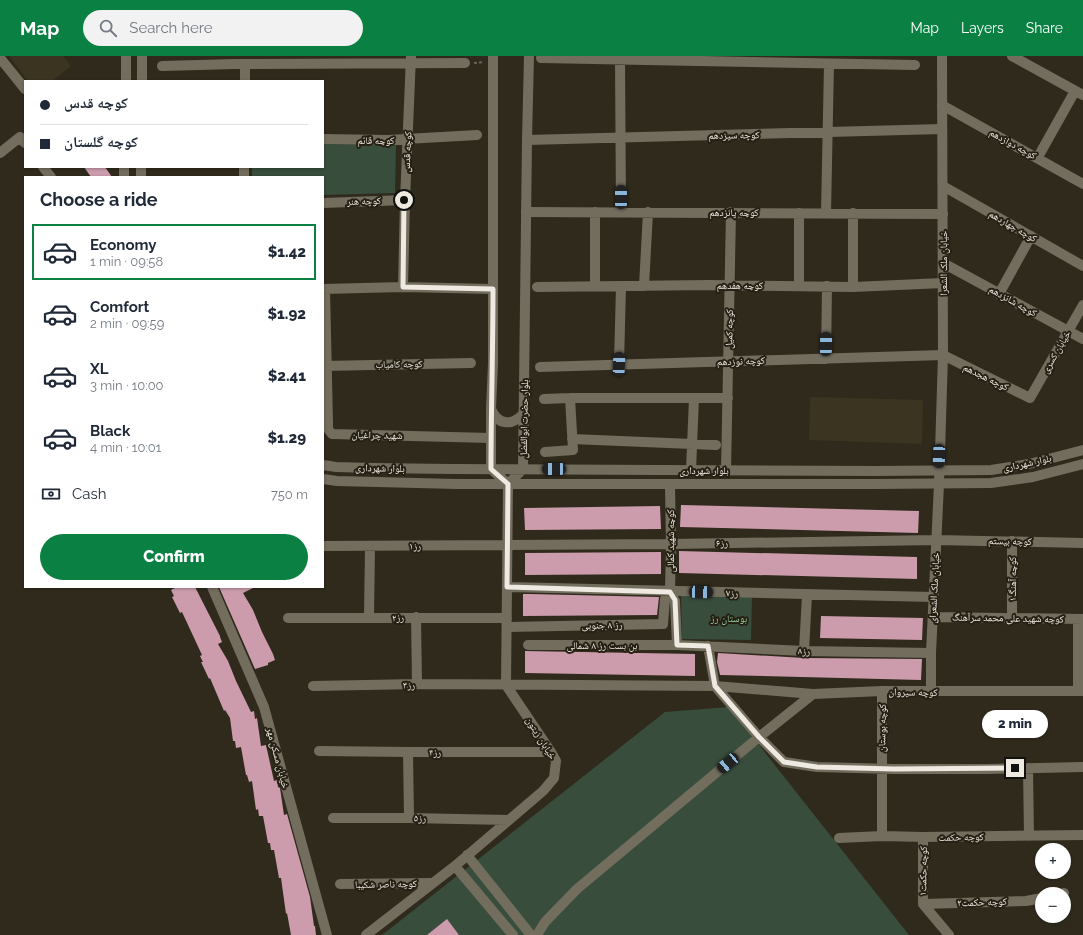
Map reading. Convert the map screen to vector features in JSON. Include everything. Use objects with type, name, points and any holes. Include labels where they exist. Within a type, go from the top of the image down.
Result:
[{"type":"street","points":[[126,56],[126,80]]},
{"type":"street","points":[[142,56],[142,80]]},
{"type":"street","name":"بلوار حضرت ابوالفضل","points":[[508,484],[523,469],[526,140],[529,56]]},
{"type":"street","name":"خیابان ملک الشعرا","points":[[939,470],[943,355],[942,56]]},
{"type":"street","points":[[1012,56],[1079,93],[1038,157]]},
{"type":"street","points":[[0,58],[24,87]]},
{"type":"street","points":[[541,58],[597,58],[620,60],[649,58],[800,60],[829,64],[851,60],[915,65]]},
{"type":"street","points":[[493,59],[493,363],[491,469],[508,484],[506,685]]},
{"type":"street","points":[[162,66],[238,61],[323,60],[412,60],[465,63]]},
{"type":"street","name":"کوچه قدس","points":[[403,287],[404,200],[412,60]]},
{"type":"street","points":[[620,60],[621,212]]},
{"type":"street","points":[[238,61],[245,80]]},
{"type":"street","points":[[826,213],[829,64]]},
{"type":"street","name":"کوچه دوازدهم","points":[[942,105],[1038,157],[1083,184]]},
{"type":"street","name":"کوچه سیزدهم","points":[[526,140],[942,130]]},
{"type":"street","name":"کوچه قائم","points":[[324,139],[388,140],[477,135]]},
{"type":"street","points":[[0,153],[20,137],[24,142]]},
{"type":"street","points":[[44,168],[50,176]]},
{"type":"street","name":"کوچه چهاردهم","points":[[943,186],[1083,266]]},
{"type":"street","name":"کوچه هنر","points":[[324,202],[404,200]]},
{"type":"street","name":"کوچه پانزدهم","points":[[526,212],[943,214]]},
{"type":"street","points":[[594,212],[595,286]]},
{"type":"street","points":[[644,286],[648,212]]},
{"type":"street","name":"کوچه کمیل","points":[[726,471],[731,212]]},
{"type":"street","points":[[799,213],[799,286]]},
{"type":"street","points":[[853,213],[853,286]]},
{"type":"street","points":[[999,294],[1031,236]]},
{"type":"street","name":"کوچه شانزدهم","points":[[943,263],[1083,339]]},
{"type":"street","name":"کوچه هفدهم","points":[[537,287],[730,285],[853,286],[943,283]]},
{"type":"street","points":[[619,364],[621,286]]},
{"type":"street","points":[[826,359],[827,286]]},
{"type":"street","points":[[324,289],[403,287],[493,289]]},
{"type":"street","name":"شهید چراغیان","points":[[324,289],[324,366],[328,429],[332,434],[491,438]]},
{"type":"street","name":"خیابان کسری","points":[[1030,398],[1083,305]]},
{"type":"street","name":"کوچه نوزدهم","points":[[540,367],[943,355]]},
{"type":"street","name":"کوچه هجدهم","points":[[943,355],[1030,398]]},
{"type":"street","name":"کوچه کامیاب","points":[[324,366],[471,363]]},
{"type":"street","points":[[545,452],[573,450],[570,398]]},
{"type":"street","points":[[691,470],[694,398]]},
{"type":"street","points":[[544,399],[728,398]]},
{"type":"street","points":[[491,409],[497,419],[507,422],[516,421],[524,413]]},
{"type":"street","points":[[572,439],[716,445]]},
{"type":"street","name":"بلوار شهرداری","points":[[324,465],[372,468],[726,471],[876,472],[991,470],[1029,464],[1083,450]]},
{"type":"street","name":"بلوار شهرداری","points":[[324,479],[337,481],[508,484],[991,483],[1033,477],[1083,464]]},
{"type":"street","name":"خیابان ملک الشعرای","points":[[931,692],[932,617],[937,540],[939,470]]},
{"type":"street","name":"کوچه شهید کمالی","points":[[670,484],[670,592],[675,600],[677,645]]},
{"type":"street","name":"رز۶","points":[[508,545],[937,540]]},
{"type":"street","name":"کوچه بیستم","points":[[937,540],[1083,543]]},
{"type":"street","name":"کوچه آهنگ۱","points":[[1012,541],[1012,618]]},
{"type":"street","name":"رز۱","points":[[324,546],[370,547],[508,545]]},
{"type":"street","points":[[369,617],[370,547]]},
{"type":"street","name":"رز۷","points":[[507,587],[934,598]]},
{"type":"street","name":"خیابان مسکن مهر","points":[[212,588],[264,707],[327,935]]},
{"type":"street","name":"رز ۸ جنوبی","points":[[507,622],[663,624],[665,599],[670,592]]},
{"type":"street","points":[[804,651],[807,595]]},
{"type":"street","points":[[416,617],[417,684]]},
{"type":"street","name":"رز۲","points":[[288,618],[416,617],[507,622]]},
{"type":"street","name":"کوچه شهید علی محمد سرآهنگ","points":[[932,617],[1080,619]]},
{"type":"street","points":[[1080,619],[1080,691]]},
{"type":"street","name":"بن بست رز ۸ شمالی","points":[[528,645],[677,645]]},
{"type":"street","name":"رز۸","points":[[677,645],[804,651],[931,653]]},
{"type":"street","points":[[708,646],[715,686],[759,737],[784,762],[817,767],[1083,767]]},
{"type":"street","name":"رز۳","points":[[313,686],[417,684],[715,686]]},
{"type":"street","name":"خیابان زیتون","points":[[366,935],[431,883],[455,866],[543,791],[554,778],[556,761],[506,685]]},
{"type":"street","name":"کوچه سیروان","points":[[715,686],[813,694],[882,691],[1080,691]]},
{"type":"street","name":"کوچه بوستان","points":[[882,691],[882,836]]},
{"type":"street","points":[[537,935],[545,922],[577,889],[759,737],[813,694]]},
{"type":"street","name":"رز۴","points":[[319,751],[551,752]]},
{"type":"street","points":[[408,752],[408,818]]},
{"type":"street","points":[[1028,768],[1029,836]]},
{"type":"street","name":"رز۵","points":[[333,818],[508,820]]},
{"type":"street","name":"کوچه حکمت","points":[[840,838],[882,836],[923,837],[1083,835]]},
{"type":"street","name":"کوچه حکمت۱","points":[[922,904],[923,837]]},
{"type":"street","points":[[467,855],[531,935]]},
{"type":"street","points":[[455,866],[513,935]]},
{"type":"street","name":"کوچه ناصر شکیبا","points":[[340,884],[431,883]]},
{"type":"street","name":"کوچه حکمت۲","points":[[922,904],[1026,901],[1035,899]]},
{"type":"street","points":[[922,904],[949,935]]},
{"type":"path","points":[[465,63],[493,59]]},
{"type":"shaded area","points":[[9,56],[63,56],[71,66],[53,80],[27,80]]},
{"type":"shaded area","points":[[810,397],[923,400],[922,444],[809,440]]},
{"type":"green space","points":[[324,144],[396,145],[395,193],[324,195],[324,176],[252,176],[252,168],[324,168]]},
{"type":"green space","name":"بوستان رز","points":[[681,595],[752,597],[751,640],[682,639]]},
{"type":"green space","points":[[729,707],[909,935],[382,935],[665,712]]},
{"type":"building","points":[[85,168],[106,168],[111,176],[90,176]]},
{"type":"building","points":[[681,505],[919,511],[918,533],[680,527]]},
{"type":"building","points":[[660,506],[661,529],[525,530],[524,508]]},
{"type":"building","points":[[679,551],[917,557],[917,579],[679,573]]},
{"type":"building","points":[[661,552],[661,574],[525,575],[525,553]]},
{"type":"building","points":[[175,588],[196,588],[220,636],[222,642],[218,644],[228,661],[251,712],[254,711],[255,719],[257,718],[261,746],[266,745],[274,781],[277,780],[278,787],[280,788],[284,815],[287,814],[310,897],[316,935],[291,935],[287,913],[286,914],[281,878],[279,878],[274,850],[271,850],[270,843],[268,843],[263,816],[259,816],[258,809],[256,810],[252,781],[249,782],[246,775],[241,747],[236,748],[235,741],[233,741],[230,718],[225,710],[224,711],[210,678],[209,679],[201,662],[203,662],[200,656],[202,655],[182,612],[180,613],[172,597],[174,596],[171,590]]},
{"type":"building","points":[[219,588],[253,588],[243,593],[253,610],[275,660],[268,663],[268,665],[255,669]]},
{"type":"building","points":[[523,594],[659,597],[657,615],[523,616]]},
{"type":"building","points":[[821,616],[923,618],[922,640],[820,638]]},
{"type":"building","points":[[525,651],[695,654],[695,676],[525,673]]},
{"type":"building","points":[[718,653],[804,658],[922,659],[921,680],[720,675],[717,662]]},
{"type":"building","points":[[447,919],[459,935],[427,935]]},
{"type":"route","points":[[404,200],[403,287],[493,289],[491,469],[508,484],[507,587],[670,592],[675,600],[677,645],[708,646],[715,686],[759,737],[784,762],[817,767],[894,769],[1015,768]]}]
